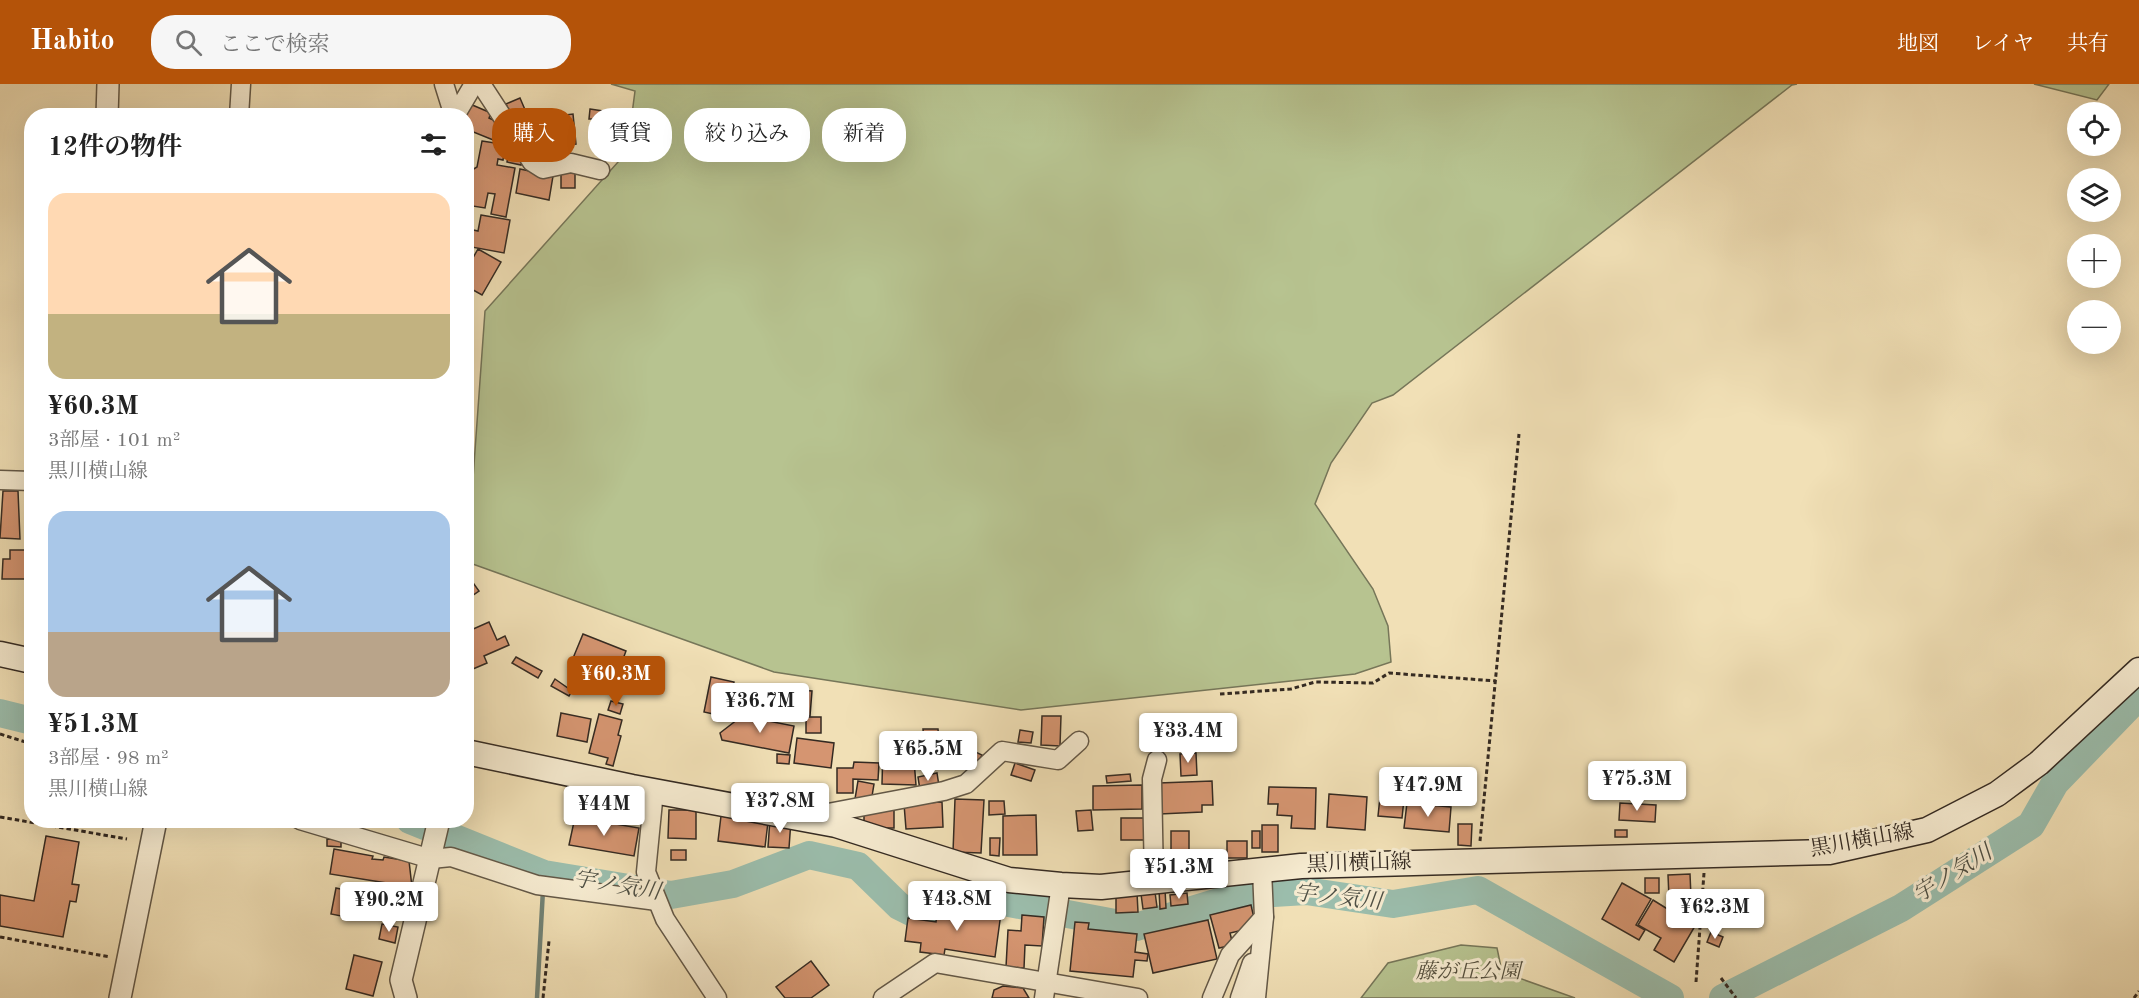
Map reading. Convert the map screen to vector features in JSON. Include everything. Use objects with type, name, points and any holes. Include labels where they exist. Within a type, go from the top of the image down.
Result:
[{"type":"main road","points":[[0,654],[24,659]]},
{"type":"main road","name":"黒川横山線","points":[[474,754],[823,823],[1009,880],[1059,902],[1101,887],[1155,881],[1262,875],[1301,866],[1829,852],[1927,830],[1997,794],[2039,763],[2137,677]]},
{"type":"street","points":[[107,108],[108,84]]},
{"type":"street","points":[[240,108],[241,84]]},
{"type":"street","points":[[444,84],[452,108]]},
{"type":"street","points":[[460,108],[474,84]]},
{"type":"street","points":[[481,84],[532,162],[543,169],[571,163],[600,170]]},
{"type":"street","points":[[0,480],[24,481]]},
{"type":"street","points":[[823,823],[828,813],[944,791],[966,784],[1002,751],[1058,760],[1079,741]]},
{"type":"street","points":[[1155,881],[1152,779],[1157,760]]},
{"type":"street","points":[[654,791],[646,872],[665,919],[717,998]]},
{"type":"street","points":[[120,998],[154,828]]},
{"type":"street","points":[[335,828],[433,850],[542,885],[656,899]]},
{"type":"street","points":[[405,998],[401,980],[437,828]]},
{"type":"street","points":[[1256,998],[1262,937],[1262,875]]},
{"type":"street","points":[[1045,990],[1059,902]]},
{"type":"street","points":[[1212,998],[1230,955],[1263,909]]},
{"type":"street","points":[[1239,998],[1262,937]]},
{"type":"street","points":[[882,998],[935,963],[1045,990],[1138,998]]},
{"type":"path","points":[[1478,861],[1519,434]]},
{"type":"path","points":[[1220,694],[1291,689],[1315,682],[1373,683],[1389,673],[1496,681]]},
{"type":"path","points":[[0,734],[24,742]]},
{"type":"path","points":[[0,817],[24,821]]},
{"type":"path","points":[[64,828],[127,839]]},
{"type":"path","points":[[1696,982],[1705,855]]},
{"type":"path","points":[[0,937],[128,961]]},
{"type":"path","points":[[543,998],[549,941]]},
{"type":"path","points":[[1721,978],[1736,998]]},
{"type":"path","points":[[2134,998],[2139,991]]},
{"type":"green space","points":[[611,84],[1797,84],[1792,85],[1393,395],[1372,403],[1331,463],[1315,504],[1373,589],[1388,626],[1391,662],[1355,674],[1021,710],[774,672],[474,565],[474,464],[485,311],[618,162],[672,162],[672,108],[633,108],[635,91]]},
{"type":"green space","points":[[2034,84],[2109,84],[2097,100]]},
{"type":"green space","name":"藤が丘公園","points":[[1461,945],[1497,948],[1502,972],[1575,998],[1361,998],[1388,963]]},
{"type":"building","points":[[520,98],[524,108],[508,108],[506,104]]},
{"type":"building","points":[[470,104],[491,113],[489,118],[492,119],[492,140],[474,132],[474,108],[469,108]]},
{"type":"building","points":[[482,141],[492,142],[492,162],[515,168],[506,217],[491,214],[495,194],[488,193],[485,208],[474,206],[474,169],[477,167]]},
{"type":"building","points":[[520,169],[553,176],[549,200],[516,193]]},
{"type":"building","points":[[561,170],[575,170],[575,188],[561,188]]},
{"type":"building","points":[[481,215],[510,220],[504,253],[474,247],[474,230],[478,231]]},
{"type":"building","points":[[478,249],[501,262],[482,295],[474,290],[474,256]]},
{"type":"building","points":[[3,491],[18,491],[20,539],[0,538]]},
{"type":"building","points":[[10,550],[24,550],[24,579],[2,579],[3,559],[10,559]]},
{"type":"building","points":[[474,584],[479,591],[474,594]]},
{"type":"building","points":[[489,622],[497,640],[505,636],[509,645],[484,656],[487,663],[474,669],[474,629]]},
{"type":"building","points":[[583,634],[626,651],[620,667],[600,659],[595,672],[571,663]]},
{"type":"building","points":[[516,657],[542,671],[538,678],[512,663]]},
{"type":"building","points":[[711,677],[734,682],[727,717],[704,712]]},
{"type":"building","points":[[555,679],[572,691],[569,696],[551,686]]},
{"type":"building","points":[[749,686],[812,691],[810,716],[746,711]]},
{"type":"building","points":[[611,701],[623,704],[620,714],[608,710]]},
{"type":"building","points":[[561,713],[591,719],[587,742],[557,736]]},
{"type":"building","points":[[599,714],[622,720],[618,735],[621,736],[613,766],[606,764],[608,758],[589,753]]},
{"type":"building","points":[[742,716],[794,726],[789,753],[722,740],[720,733]]},
{"type":"building","points":[[1042,716],[1061,716],[1060,746],[1041,745]]},
{"type":"building","points":[[806,717],[821,717],[821,733],[806,733]]},
{"type":"building","points":[[923,729],[938,729],[939,742],[924,743]]},
{"type":"building","points":[[1020,730],[1033,732],[1031,743],[1018,742]]},
{"type":"building","points":[[797,738],[834,743],[831,768],[794,763]]},
{"type":"building","points":[[963,746],[982,755],[976,768],[957,759]]},
{"type":"building","points":[[883,748],[913,748],[916,785],[882,784]]},
{"type":"building","points":[[1196,753],[1197,775],[1181,776],[1180,754]]},
{"type":"building","points":[[777,754],[790,755],[789,764],[777,763]]},
{"type":"building","points":[[854,762],[879,763],[878,780],[853,779],[853,793],[837,793],[837,768],[853,768]]},
{"type":"building","points":[[1015,763],[1035,770],[1031,781],[1011,775]]},
{"type":"building","points":[[937,773],[939,786],[920,790],[918,777]]},
{"type":"building","points":[[1130,774],[1131,781],[1107,783],[1106,776]]},
{"type":"building","points":[[858,781],[874,784],[871,802],[855,799]]},
{"type":"building","points":[[1212,781],[1213,805],[1202,805],[1202,812],[1160,814],[1159,783]]},
{"type":"building","points":[[1142,785],[1142,809],[1093,810],[1093,786]]},
{"type":"building","points":[[1269,787],[1316,788],[1315,829],[1291,828],[1292,816],[1277,815],[1278,804],[1268,804]]},
{"type":"building","points":[[1329,794],[1367,797],[1365,830],[1327,827]]},
{"type":"building","points":[[1380,797],[1404,799],[1402,818],[1378,816]]},
{"type":"building","points":[[623,798],[641,800],[637,824],[620,822]]},
{"type":"building","points":[[955,799],[984,800],[981,853],[953,852]]},
{"type":"building","points":[[989,801],[1004,801],[1005,814],[989,815]]},
{"type":"building","points":[[942,802],[943,827],[906,829],[904,804]]},
{"type":"building","points":[[1407,803],[1451,807],[1449,832],[1404,828]]},
{"type":"building","points":[[1620,803],[1656,805],[1655,822],[1619,820]]},
{"type":"building","points":[[864,807],[894,807],[894,828],[864,828]]},
{"type":"building","points":[[669,810],[696,810],[696,839],[668,838]]},
{"type":"building","points":[[1091,810],[1093,830],[1078,831],[1076,811]]},
{"type":"building","points":[[1036,815],[1037,855],[1003,855],[1003,816]]},
{"type":"building","points":[[721,816],[768,822],[765,847],[718,841]]},
{"type":"building","points":[[575,817],[639,828],[634,856],[569,845]]},
{"type":"building","points":[[1121,818],[1147,818],[1147,840],[1121,840]]},
{"type":"building","points":[[770,819],[791,820],[789,848],[768,847]]},
{"type":"building","points":[[1458,824],[1472,824],[1471,846],[1458,845]]},
{"type":"building","points":[[1262,825],[1278,825],[1278,852],[1262,852]]},
{"type":"building","points":[[1615,830],[1627,830],[1627,837],[1615,837]]},
{"type":"building","points":[[1171,831],[1189,831],[1189,856],[1171,856]]},
{"type":"building","points":[[1252,831],[1260,831],[1260,848],[1252,848]]},
{"type":"building","points":[[46,836],[79,842],[72,884],[79,885],[76,902],[70,901],[63,937],[0,926],[0,895],[34,901]]},
{"type":"building","points":[[990,838],[1000,838],[999,856],[990,855]]},
{"type":"building","points":[[327,839],[341,840],[341,847],[327,846]]},
{"type":"building","points":[[1227,841],[1247,841],[1247,858],[1227,858]]},
{"type":"building","points":[[334,849],[373,856],[372,859],[383,860],[384,857],[409,861],[412,887],[330,874]]},
{"type":"building","points":[[671,850],[686,850],[686,860],[671,860]]},
{"type":"building","points":[[1690,874],[1691,897],[1669,898],[1668,875]]},
{"type":"building","points":[[1645,878],[1659,878],[1659,893],[1645,893]]},
{"type":"building","points":[[1622,883],[1651,899],[1636,925],[1645,930],[1639,940],[1602,919]]},
{"type":"building","points":[[336,888],[377,897],[374,913],[364,910],[361,920],[331,914]]},
{"type":"building","points":[[1165,889],[1166,908],[1160,909],[1159,890]]},
{"type":"building","points":[[1155,892],[1157,907],[1143,909],[1141,894]]},
{"type":"building","points":[[1137,893],[1138,912],[1116,913],[1116,894]]},
{"type":"building","points":[[1187,893],[1188,904],[1171,906],[1170,895]]},
{"type":"building","points":[[1653,900],[1695,926],[1674,962],[1654,950],[1661,938],[1638,925]]},
{"type":"building","points":[[1251,905],[1256,927],[1230,933],[1233,945],[1219,948],[1210,915]]},
{"type":"building","points":[[954,906],[1001,913],[995,957],[945,949],[944,955],[920,952],[921,943],[905,941],[908,918],[936,922],[937,914],[952,917]]},
{"type":"building","points":[[1022,915],[1044,917],[1042,946],[1025,945],[1024,968],[1006,967],[1008,930],[1021,931]]},
{"type":"building","points":[[1208,920],[1217,959],[1153,973],[1144,934]]},
{"type":"building","points":[[1075,922],[1089,923],[1088,929],[1137,934],[1135,952],[1148,954],[1147,961],[1135,960],[1133,977],[1070,971]]},
{"type":"building","points":[[382,924],[398,927],[395,943],[379,939]]},
{"type":"building","points":[[1711,932],[1723,937],[1719,947],[1707,942]]},
{"type":"building","points":[[354,955],[382,962],[373,996],[346,989]]},
{"type":"building","points":[[811,961],[829,985],[811,998],[785,998],[776,987]]},
{"type":"building","points":[[1003,986],[1023,988],[1029,998],[992,998],[994,990]]},
{"type":"waterway","name":"宇ノ気川","points":[[1723,998],[1901,908],[2031,825],[2055,783],[2139,696]]},
{"type":"waterway","name":"宇ノ気川","points":[[0,713],[24,719]]},
{"type":"waterway","name":"宇ノ気川","points":[[430,828],[544,874],[671,895],[733,884],[809,855],[858,866],[899,906],[915,914],[988,899],[1136,927],[1242,895],[1306,891],[1393,904],[1478,890],[1670,998]]},
{"type":"waterway","points":[[537,998],[543,890]]}]
